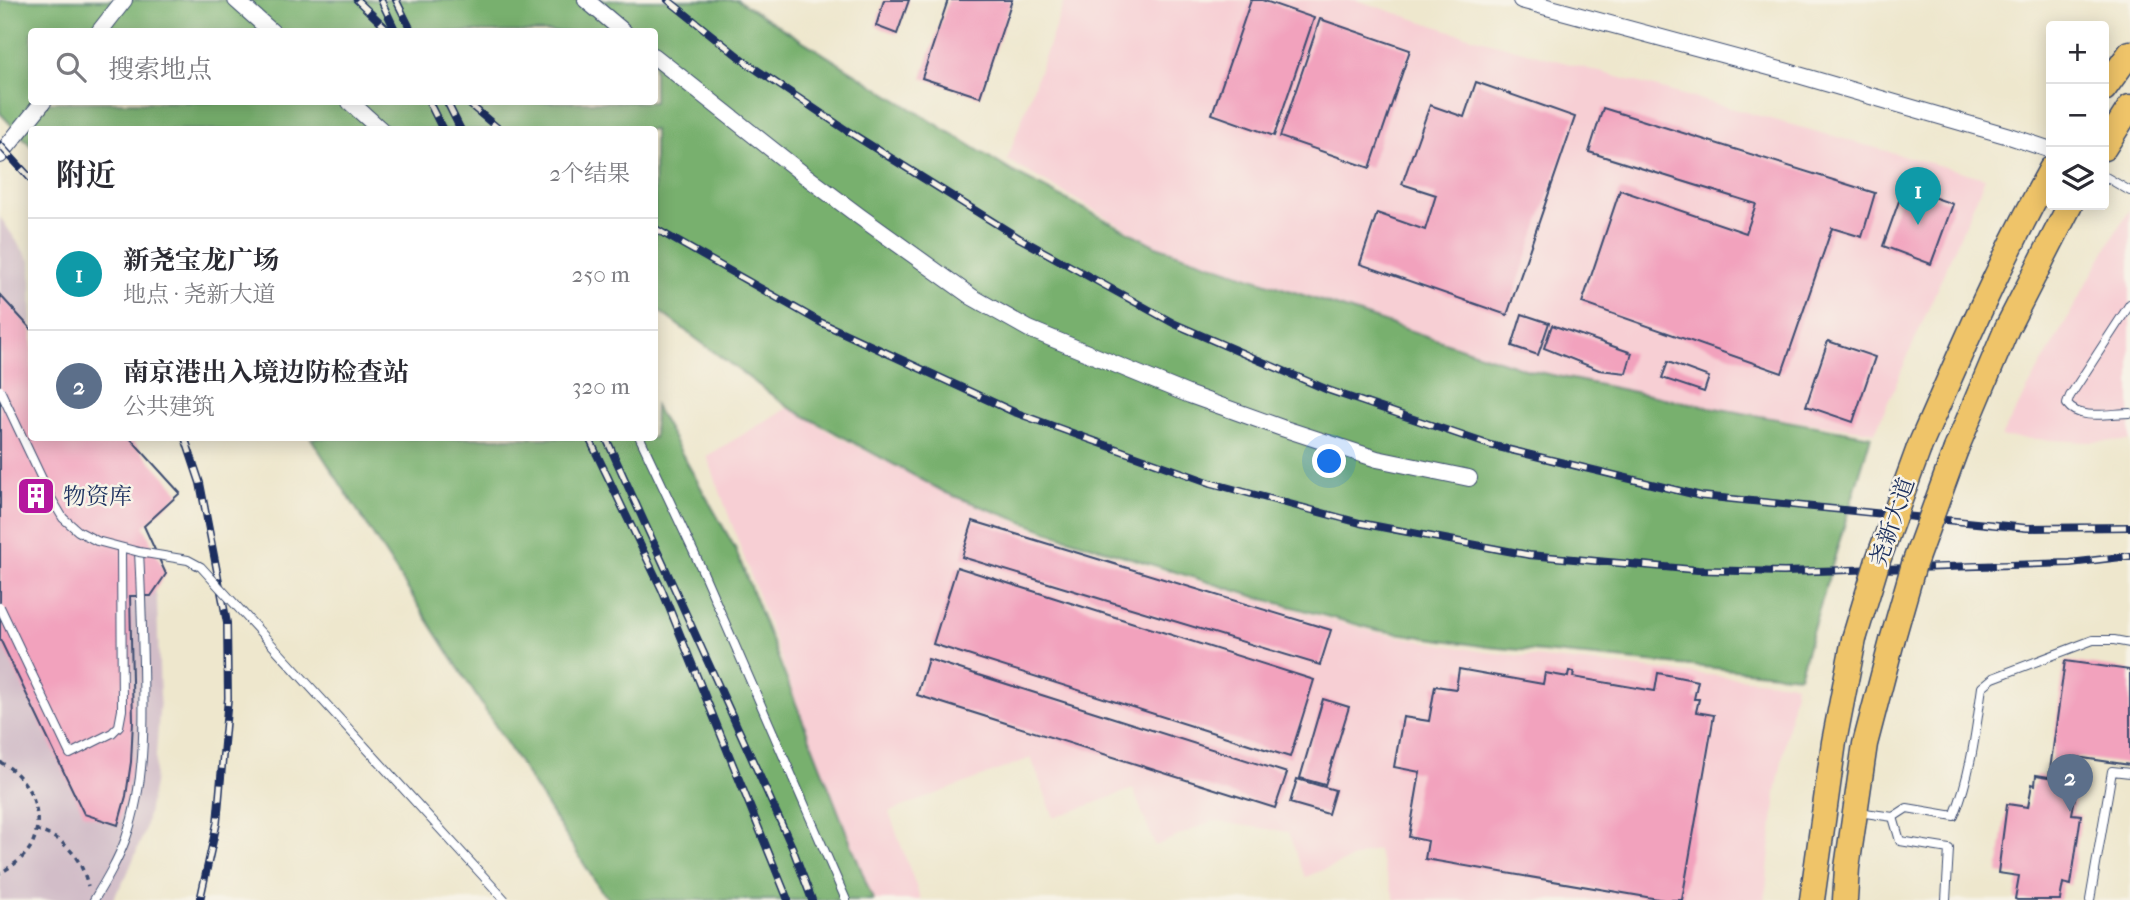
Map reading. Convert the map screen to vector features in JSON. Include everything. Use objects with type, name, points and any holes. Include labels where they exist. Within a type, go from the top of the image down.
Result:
[{"type":"main road","points":[[2108,84],[2130,53]]},
{"type":"main road","points":[[2105,147],[2130,107]]},
{"type":"main road","name":"尧新大道","points":[[1812,900],[1834,742],[1854,639],[1878,559],[1919,448],[1975,320],[2046,178]]},
{"type":"main road","name":"尧新大道","points":[[1845,900],[1847,868],[1866,744],[1914,564],[1956,449],[2007,328],[2067,210]]},
{"type":"street","points":[[102,28],[124,0]]},
{"type":"street","points":[[236,0],[268,28]]},
{"type":"street","points":[[586,0],[619,28]]},
{"type":"street","points":[[1521,0],[1788,72],[2046,148]]},
{"type":"street","points":[[658,59],[859,216],[972,297],[1029,329],[1190,396],[1282,428],[1377,459],[1469,478]]},
{"type":"street","points":[[0,155],[41,105]]},
{"type":"street","points":[[353,105],[377,126]]},
{"type":"lane","points":[[2109,179],[2130,191]]},
{"type":"lane","points":[[2130,304],[2067,404],[2072,411],[2082,414],[2130,413]]},
{"type":"lane","points":[[0,390],[63,518],[78,531],[97,541],[139,552],[188,560],[201,566],[505,900]]},
{"type":"lane","points":[[641,441],[703,572],[846,900]]},
{"type":"lane","points":[[0,607],[70,754],[113,733],[119,726],[122,710],[121,548]]},
{"type":"lane","points":[[94,900],[126,840],[142,764],[144,717],[139,552]]},
{"type":"lane","points":[[1855,811],[1893,817],[1907,808],[1954,816],[1973,750],[1982,687],[1993,678],[2093,640],[2130,643]]},
{"type":"lane","points":[[2090,900],[2112,771],[2130,773]]},
{"type":"lane","points":[[1893,817],[1900,841],[1950,849],[1946,900]]},
{"type":"path","points":[[0,762],[18,774],[31,792],[36,814],[30,847],[14,865],[0,873]]},
{"type":"path","points":[[35,830],[56,838],[73,852],[85,874],[88,887]]},
{"type":"shaded area","points":[[1065,0],[1356,0],[1454,32],[1985,178],[1875,432],[1699,407],[1525,368],[1153,244],[1007,160]]},
{"type":"shaded area","points":[[2130,210],[2130,441],[2086,442],[2001,437],[2119,226]]},
{"type":"shaded area","points":[[0,217],[28,258],[28,441],[112,441],[133,494],[151,562],[157,601],[160,698],[154,784],[144,833],[126,877],[112,900],[0,900]]},
{"type":"shaded area","points":[[789,407],[831,433],[947,494],[1058,539],[1375,632],[1485,652],[1796,684],[1776,793],[1765,900],[1395,900],[1377,849],[1305,877],[1288,832],[1213,821],[1155,846],[1133,789],[1054,818],[1031,758],[889,812],[921,900],[869,900],[707,456]]},
{"type":"green space","points":[[0,0],[737,0],[1013,172],[1156,246],[1528,370],[1698,405],[1871,436],[1799,676],[1488,647],[1377,630],[1256,597],[1060,536],[946,493],[788,407],[658,310],[658,126],[28,126],[28,143],[0,113]]},
{"type":"green space","points":[[658,411],[735,548],[873,900],[610,900],[602,892],[313,441],[658,441]]},
{"type":"building","points":[[884,0],[909,0],[897,34],[876,26]]},
{"type":"building","points":[[948,0],[1012,0],[980,97],[922,78]]},
{"type":"building","points":[[1251,0],[1262,0],[1314,18],[1274,136],[1212,114]]},
{"type":"building","points":[[1320,19],[1410,50],[1370,168],[1280,137]]},
{"type":"building","points":[[1476,82],[1575,117],[1507,315],[1360,264],[1377,213],[1425,230],[1436,195],[1402,184],[1430,105],[1464,117]]},
{"type":"building","points":[[1603,108],[1875,193],[1862,237],[1832,228],[1782,373],[1582,303],[1620,190],[1746,233],[1756,204],[1589,152]]},
{"type":"building","points":[[1904,187],[1953,204],[1931,264],[1883,246]]},
{"type":"building","points":[[0,295],[28,326],[28,441],[133,441],[180,493],[144,526],[166,574],[151,596],[130,596],[133,721],[131,762],[118,825],[84,814],[0,639]]},
{"type":"building","points":[[1522,314],[1549,323],[1538,355],[1512,346]]},
{"type":"building","points":[[1552,325],[1632,353],[1626,373],[1599,370],[1544,348]]},
{"type":"building","points":[[1828,341],[1875,357],[1853,422],[1806,406]]},
{"type":"building","points":[[1668,362],[1709,377],[1704,392],[1662,378]]},
{"type":"building","points":[[973,521],[1331,630],[1320,665],[962,557]]},
{"type":"building","points":[[957,567],[1314,680],[1290,757],[933,644]]},
{"type":"building","points":[[928,659],[1287,773],[1275,808],[917,695]]},
{"type":"building","points":[[2065,661],[2130,670],[2130,765],[2076,757],[2072,782],[2076,782],[2076,792],[2072,814],[2081,815],[2071,885],[2063,883],[2060,900],[2017,900],[2019,876],[1998,873],[2007,804],[2028,807],[2036,775],[2049,777]]},
{"type":"building","points":[[1459,669],[1543,684],[1545,673],[1568,677],[1569,671],[1574,672],[1573,677],[1655,691],[1658,673],[1698,681],[1694,699],[1699,699],[1696,712],[1714,715],[1682,900],[1664,900],[1425,859],[1428,841],[1409,837],[1420,772],[1394,767],[1403,717],[1429,721],[1435,686],[1456,689]]},
{"type":"building","points":[[1323,699],[1349,707],[1325,785],[1300,778]]},
{"type":"building","points":[[1297,779],[1335,790],[1328,814],[1290,803]]},
{"type":"railway","points":[[357,0],[386,28]]},
{"type":"railway","points":[[381,0],[394,28]]},
{"type":"railway","points":[[396,0],[410,28]]},
{"type":"railway","points":[[668,0],[748,64],[846,130],[1019,238],[1175,324],[1328,390],[1490,445],[1701,496],[2027,528],[2130,527]]},
{"type":"railway","points":[[430,105],[441,126]]},
{"type":"railway","points":[[448,105],[459,126]]},
{"type":"railway","points":[[471,105],[495,126]]},
{"type":"railway","points":[[0,145],[28,176]]},
{"type":"railway","points":[[658,230],[820,322],[1014,412],[1211,483],[1360,523],[1529,555],[1698,570],[1784,572],[2070,563],[2130,556]]},
{"type":"railway","points":[[186,441],[200,483],[227,623],[228,698],[217,823],[200,900]]},
{"type":"railway","points":[[590,441],[662,590],[788,900]]},
{"type":"railway","points":[[607,441],[792,847],[812,900]]},
{"type":"place","name":"新尧宝龙广场","points":[[1918,225]]},
{"type":"place","name":"物资库","points":[[36,496]]},
{"type":"place","name":"南京港出入境边防检查站","points":[[2070,812]]}]
